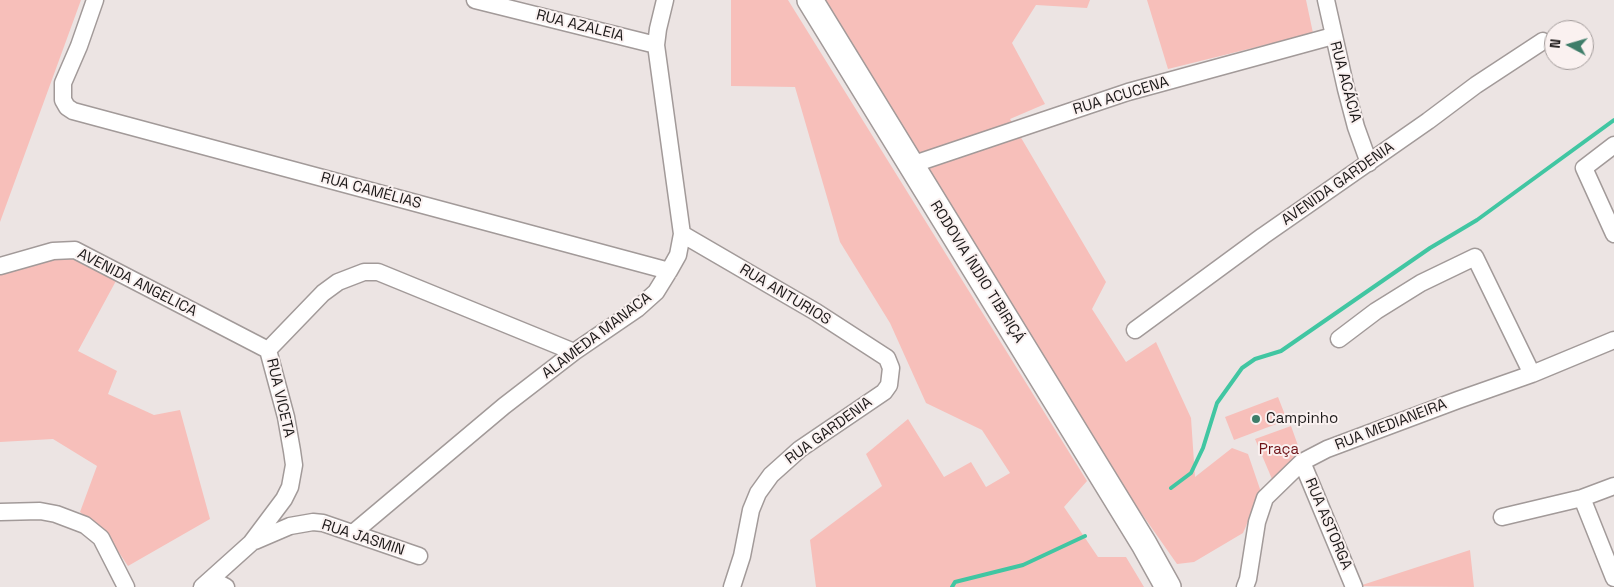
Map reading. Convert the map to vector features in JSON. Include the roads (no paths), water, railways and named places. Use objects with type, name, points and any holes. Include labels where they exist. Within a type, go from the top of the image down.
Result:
[{"type":"highway","name":"RODOVIA ÍNDIO TIBIRIÇÁ","points":[[810,0],[1144,544],[1168,587]]},
{"type":"highway","name":"RODOVIA ÍNDIO TIBIRIÇÁ","points":[[1144,544],[1181,587]]},
{"type":"street","name":"RUA CAMÉLIAS","points":[[95,0],[79,46],[63,83],[63,100],[67,107],[73,111],[669,271]]},
{"type":"street","name":"RUA AZALEIA","points":[[475,0],[656,45]]},
{"type":"street","name":"ALAMEDA MANACA","points":[[353,532],[504,406],[574,352],[637,309],[656,292],[669,271],[678,255],[682,234],[656,45],[658,28],[666,0]]},
{"type":"street","name":"RUA ACÁCIA","points":[[1326,0],[1356,127],[1369,163]]},
{"type":"street","name":"RUA ACUCENA","points":[[911,165],[1128,92],[1333,36]]},
{"type":"street","name":"AVENIDA GARDENIA","points":[[1135,330],[1263,236],[1369,163],[1476,85],[1543,41]]},
{"type":"street","points":[[1614,145],[1584,168],[1614,234]]},
{"type":"street","name":"RUA ANTURIOS","points":[[682,234],[816,312],[887,358]]},
{"type":"street","name":"AVENIDA ANGELICA","points":[[0,266],[53,252],[75,250],[268,350]]},
{"type":"street","points":[[1339,339],[1376,311],[1421,283],[1475,257],[1532,374]]},
{"type":"street","name":"RUA VICETA","points":[[251,543],[284,499],[290,487],[292,476],[292,451],[286,417],[268,350],[323,293],[338,282],[354,274],[378,272],[574,352]]},
{"type":"street","name":"RUA MEDIANEIRA","points":[[1245,587],[1257,522],[1266,498],[1302,462],[1327,449],[1448,403],[1532,374],[1614,340]]},
{"type":"street","name":"RUA GARDENIA","points":[[732,587],[742,556],[751,510],[758,493],[771,475],[800,449],[884,392],[889,385],[891,368],[887,358]]},
{"type":"street","name":"RUA ASTORGA","points":[[1302,462],[1354,587]]},
{"type":"street","points":[[1502,517],[1582,498],[1614,486]]},
{"type":"street","points":[[1582,498],[1614,578]]},
{"type":"street","points":[[0,512],[40,511],[56,514],[85,525],[101,538],[126,587]]},
{"type":"street","name":"RUA JASMIN","points":[[251,543],[290,526],[305,523],[323,523],[419,556]]},
{"type":"street","points":[[206,583],[251,543]]},
{"type":"street","points":[[206,583],[226,587]]},
{"type":"waterway","points":[[1171,488],[1191,473],[1203,448],[1217,403],[1242,368],[1255,359],[1281,351],[1430,248],[1477,220],[1614,120]]},
{"type":"waterway","points":[[952,587],[955,582],[1023,565],[1085,536]]},
{"type":"place","name":"Campinho","points":[[1256,419]]},
{"type":"park label","name":"Praça","points":[[1279,450]]}]
